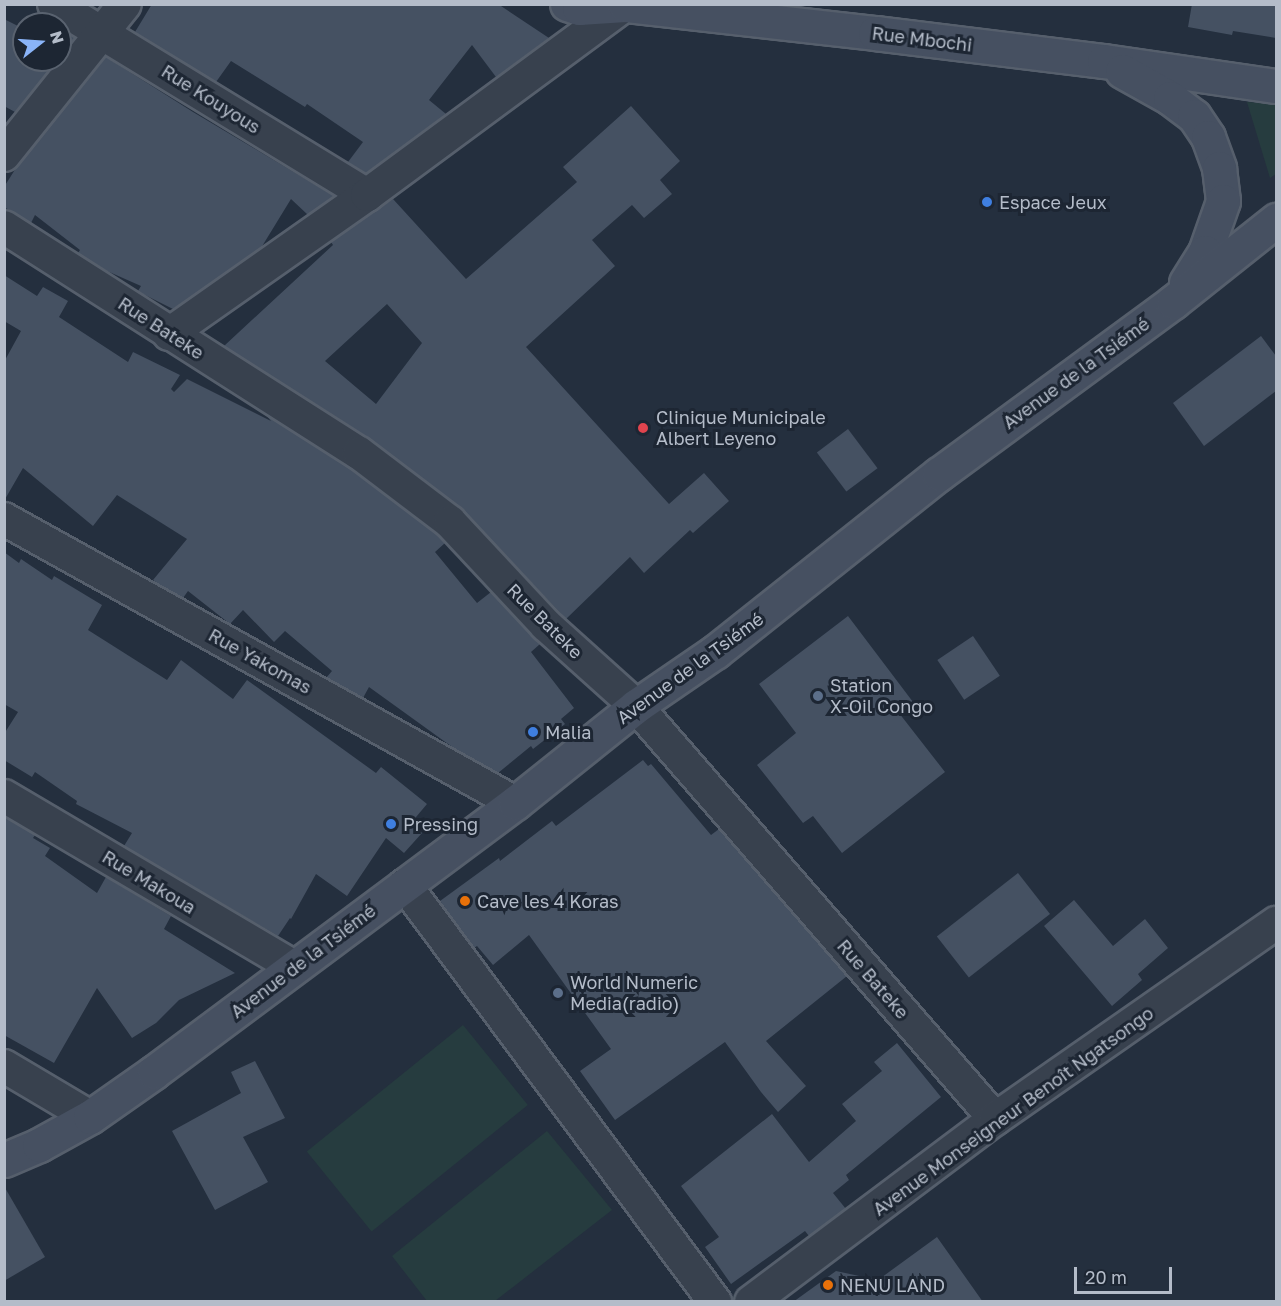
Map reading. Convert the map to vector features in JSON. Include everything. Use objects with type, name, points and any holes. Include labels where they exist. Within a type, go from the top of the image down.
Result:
[{"type":"main road","name":"Rue Mbochi","points":[[567,4],[579,8],[626,5],[1104,61],[1276,86]]},
{"type":"main road","points":[[1104,61],[1170,98],[1194,116],[1208,137],[1219,168],[1223,201],[1214,228],[1205,252],[1173,302]]},
{"type":"main road","name":"Avenue de la Tsiémé","points":[[4,1160],[39,1145],[90,1117],[405,885],[515,803],[636,706],[715,652],[939,474],[1173,302],[1276,220]]},
{"type":"street","name":"Rue Kouyous","points":[[54,4],[367,195]]},
{"type":"street","points":[[4,155],[125,4]]},
{"type":"street","points":[[169,334],[367,195],[626,5]]},
{"type":"street","name":"Rue Bateke","points":[[4,226],[169,334],[359,453],[450,522],[546,625],[636,706],[995,1119]]},
{"type":"street","name":"Rue Yakomas","points":[[4,519],[515,803]]},
{"type":"street","name":"Rue Makoua","points":[[4,796],[294,967]]},
{"type":"street","points":[[405,885],[715,1302]]},
{"type":"street","name":"Avenue Monseigneur Benoît Ngatsongo","points":[[751,1302],[995,1119],[1276,923]]},
{"type":"street","points":[[4,1066],[90,1117]]},
{"type":"green space","points":[[1247,102],[1276,104],[1276,174],[1270,178]]},
{"type":"green space","points":[[463,1025],[528,1105],[372,1232],[307,1151]]},
{"type":"green space","points":[[547,1131],[612,1210],[495,1301],[427,1301],[392,1256]]},
{"type":"building","points":[[152,4],[498,4],[549,38],[496,77],[472,45],[429,100],[446,114],[366,173],[348,162],[363,142],[307,104],[305,107],[231,61],[216,82],[135,32]]},
{"type":"building","points":[[1192,4],[1276,4],[1276,38],[1233,31],[1232,35],[1188,27]]},
{"type":"building","points":[[4,19],[12,23],[12,72],[47,72],[15,112],[4,106]]},
{"type":"building","points":[[106,57],[334,196],[308,215],[291,199],[261,248],[173,309],[138,291],[141,286],[107,271],[78,253],[80,250],[35,215],[31,223],[4,207],[4,187],[16,168]]},
{"type":"building","points":[[631,106],[680,161],[660,180],[672,194],[644,218],[632,205],[592,240],[615,266],[526,347],[669,504],[704,473],[729,501],[693,533],[690,530],[644,573],[630,557],[566,619],[461,508],[369,438],[224,346],[333,245],[331,242],[393,199],[466,279],[577,182],[563,167]],"holes":[[[387,304],[422,343],[376,404],[325,361]]]},
{"type":"building","points":[[4,275],[37,296],[43,287],[68,301],[59,317],[128,362],[133,352],[180,375],[171,389],[174,392],[187,379],[271,421],[266,415],[349,468],[438,535],[445,543],[435,552],[477,603],[491,592],[540,644],[531,652],[574,708],[561,719],[565,724],[533,749],[531,746],[498,773],[455,749],[369,687],[363,698],[326,678],[332,671],[285,631],[274,642],[243,610],[230,624],[188,591],[183,598],[158,584],[153,580],[187,539],[117,495],[93,526],[23,468],[4,501],[4,362],[21,331],[4,321]]},
{"type":"building","points":[[1261,336],[1276,356],[1276,391],[1204,446],[1173,403]]},
{"type":"building","points":[[848,429],[877,468],[846,492],[817,452]]},
{"type":"building","points":[[4,552],[19,563],[21,559],[52,580],[54,576],[102,605],[88,630],[167,680],[181,660],[233,699],[247,680],[376,773],[381,767],[427,804],[411,823],[422,833],[404,853],[386,838],[347,896],[316,874],[291,919],[278,936],[124,846],[132,833],[76,804],[77,801],[35,772],[32,777],[4,760],[4,734],[18,712],[4,704]]},
{"type":"building","points":[[848,616],[913,702],[899,713],[945,772],[842,853],[813,816],[803,823],[757,765],[796,733],[759,684]]},
{"type":"building","points":[[973,636],[1000,676],[964,700],[937,660]]},
{"type":"building","points":[[643,760],[648,766],[651,764],[711,835],[719,829],[847,976],[766,1041],[806,1086],[778,1112],[725,1042],[615,1120],[580,1071],[611,1049],[529,935],[493,965],[477,946],[474,948],[440,901],[499,858],[500,861],[552,821],[556,826]]},
{"type":"building","points":[[4,817],[35,835],[33,838],[50,848],[45,856],[97,893],[106,877],[171,916],[164,929],[235,973],[179,1000],[156,1023],[132,1038],[97,988],[54,1063],[4,1035]]},
{"type":"building","points":[[1018,873],[1050,914],[969,977],[937,936]]},
{"type":"building","points":[[1074,900],[1113,946],[1145,919],[1168,948],[1138,974],[1142,980],[1112,1006],[1044,926]]},
{"type":"building","points":[[897,1043],[941,1097],[846,1175],[849,1180],[833,1193],[846,1209],[809,1236],[805,1231],[731,1284],[705,1247],[719,1237],[681,1186],[772,1114],[809,1162],[856,1121],[842,1104],[882,1071],[874,1062]]},
{"type":"building","points":[[255,1061],[285,1118],[243,1137],[268,1182],[215,1210],[172,1131],[241,1093],[231,1072]]},
{"type":"building","points":[[4,1186],[45,1257],[4,1281]]},
{"type":"building","points":[[937,1237],[983,1302],[793,1302],[836,1271],[878,1280]]},
{"type":"place","name":"Espace Jeux","points":[[987,202]]},
{"type":"place","name":"Clinique Municipale Albert Leyeno","points":[[643,428]]},
{"type":"place","name":"Station X-Oil Congo","points":[[818,696]]},
{"type":"place","name":"Malia","points":[[533,732]]},
{"type":"place","name":"Pressing","points":[[391,824]]},
{"type":"place","name":"Cave les 4 Koras","points":[[465,901]]},
{"type":"place","name":"World Numeric Media(radio)","points":[[558,993]]},
{"type":"place","name":"NENU LAND","points":[[828,1285]]}]
